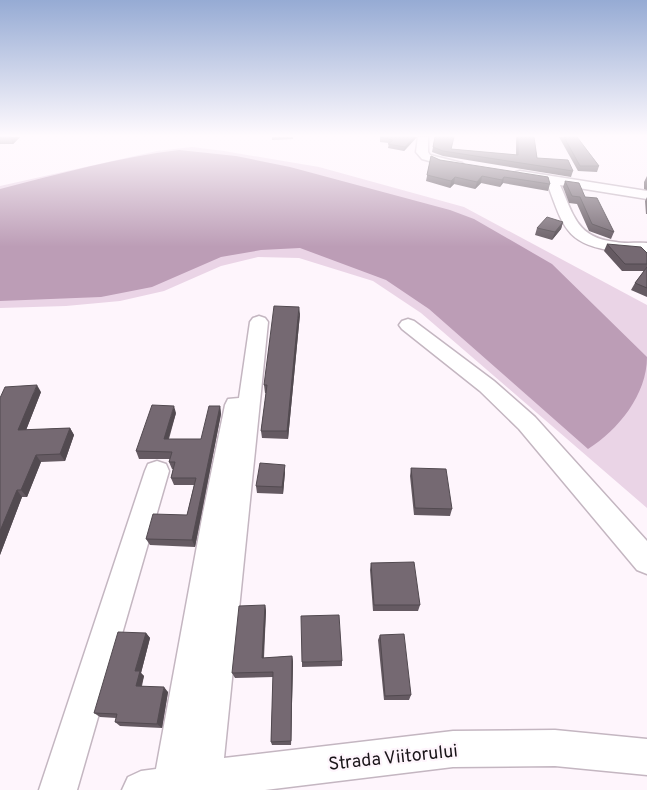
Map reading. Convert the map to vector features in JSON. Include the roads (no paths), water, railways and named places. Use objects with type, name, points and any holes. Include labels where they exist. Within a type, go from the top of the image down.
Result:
[{"type":"street","points":[[515,174],[647,195]]},
{"type":"street","points":[[552,180],[572,228],[580,237],[599,245],[647,248]]},
{"type":"street","points":[[172,785],[259,322]]},
{"type":"street","points":[[408,325],[487,386],[527,423],[647,561]]},
{"type":"street","points":[[172,785],[216,513],[238,396]]},
{"type":"street","points":[[58,790],[157,471]]},
{"type":"street","name":"Strada Viitorului","points":[[172,785],[453,749],[555,748],[647,756]]}]
